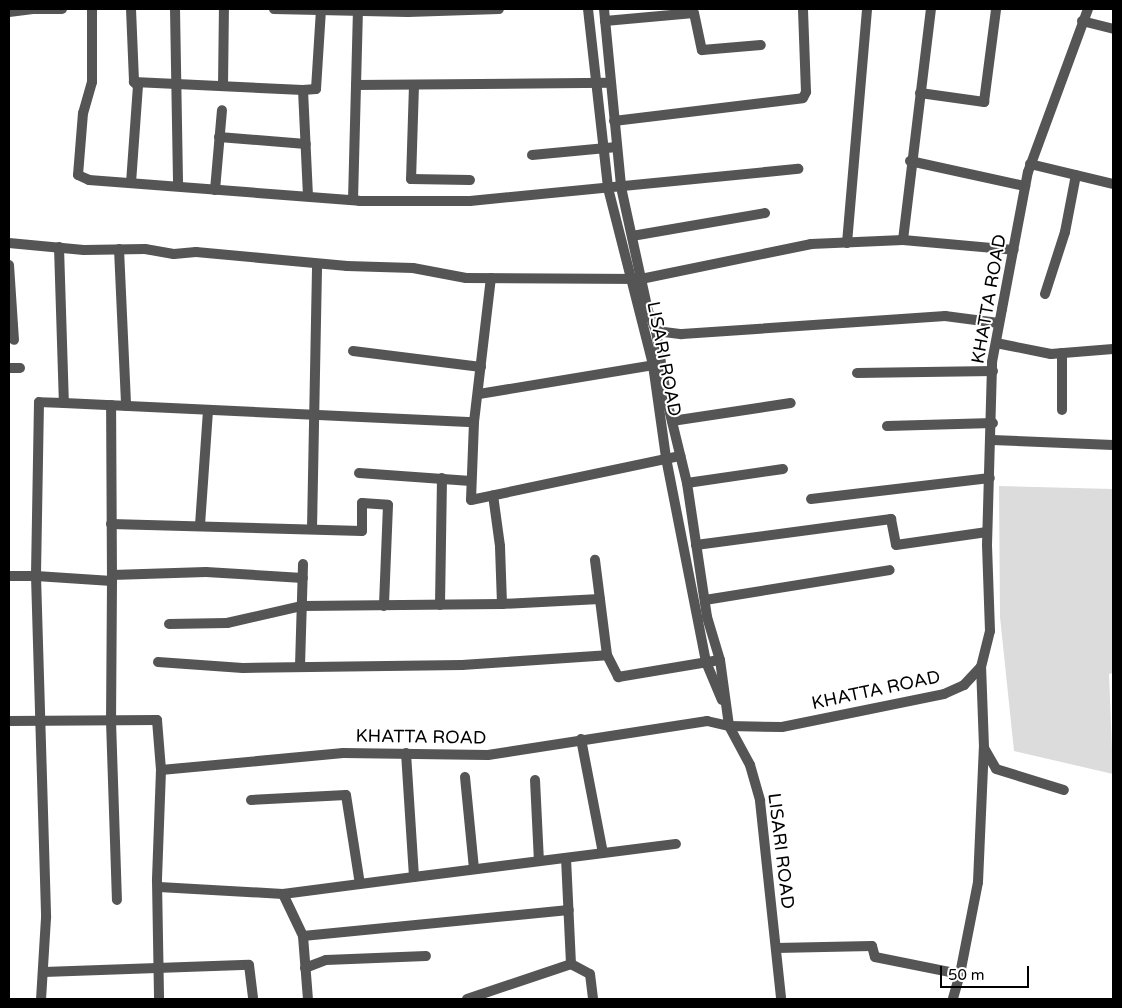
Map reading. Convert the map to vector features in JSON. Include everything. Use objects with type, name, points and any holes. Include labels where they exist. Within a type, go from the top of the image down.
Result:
[{"type":"street","points":[[9,12],[33,9],[62,9]]},
{"type":"street","points":[[92,9],[92,82],[83,113],[78,175],[89,180],[178,184],[215,190],[354,200],[470,201],[798,169]]},
{"type":"street","points":[[131,9],[134,82],[138,86],[131,183]]},
{"type":"street","points":[[175,9],[178,184]]},
{"type":"street","points":[[223,86],[224,9]]},
{"type":"street","points":[[274,9],[408,11],[499,9]]},
{"type":"street","name":"LISARI ROAD","points":[[588,9],[608,188],[636,279],[687,483],[705,600],[720,660],[729,726],[750,765],[760,800],[782,999]]},
{"type":"street","name":"LISARI ROAD","points":[[604,9],[620,187],[632,236],[636,279],[656,331],[657,365],[666,458],[706,662],[727,712]]},
{"type":"street","points":[[614,121],[803,98],[806,92],[803,9]]},
{"type":"street","points":[[847,243],[867,9]]},
{"type":"street","points":[[903,240],[910,160],[931,9]]},
{"type":"street","points":[[920,93],[984,102],[996,9]]},
{"type":"street","name":"KHATTA ROAD","points":[[161,770],[343,752],[488,755],[580,739],[636,734],[707,721],[729,726],[782,726],[944,694],[964,685],[981,667],[990,631],[988,532],[993,423],[993,371],[999,323],[1030,164],[1088,9]]},
{"type":"street","points":[[134,82],[316,89],[315,10]]},
{"type":"street","points":[[354,200],[358,10]]},
{"type":"street","points":[[605,21],[694,13],[702,50],[761,45]]},
{"type":"street","points":[[1082,21],[1113,29]]},
{"type":"street","points":[[356,86],[610,83]]},
{"type":"street","points":[[414,85],[411,179],[470,180]]},
{"type":"street","points":[[303,90],[308,196]]},
{"type":"street","points":[[215,190],[222,110]]},
{"type":"street","points":[[219,137],[306,144]]},
{"type":"street","points":[[532,155],[616,147]]},
{"type":"street","points":[[910,160],[1026,186]]},
{"type":"street","points":[[1030,164],[1113,184]]},
{"type":"street","points":[[1045,294],[1065,232],[1076,175]]},
{"type":"street","points":[[632,236],[765,213]]},
{"type":"street","points":[[9,243],[174,254],[196,252],[317,264],[414,268],[466,278],[636,279],[811,244],[903,240],[1014,250]]},
{"type":"street","points":[[59,247],[64,403]]},
{"type":"street","points":[[119,249],[126,406]]},
{"type":"street","points":[[312,530],[317,264]]},
{"type":"street","points":[[9,265],[14,340]]},
{"type":"street","points":[[491,278],[474,422],[471,500],[680,456]]},
{"type":"street","points":[[656,331],[682,334],[945,316],[999,323]]},
{"type":"street","points":[[996,343],[1051,354],[1113,349]]},
{"type":"street","points":[[353,350],[481,367]]},
{"type":"street","points":[[1062,353],[1062,410]]},
{"type":"street","points":[[478,394],[657,365]]},
{"type":"street","points":[[9,368],[20,368]]},
{"type":"street","points":[[857,372],[993,371]]},
{"type":"street","points":[[40,999],[44,972],[46,918],[38,721],[36,576],[39,402],[474,422]]},
{"type":"street","points":[[672,421],[791,403]]},
{"type":"street","points":[[111,405],[111,720],[117,900]]},
{"type":"street","points":[[200,526],[208,410]]},
{"type":"street","points":[[887,426],[993,423]]},
{"type":"street","points":[[992,440],[1113,445]]},
{"type":"street","points":[[687,483],[783,470]]},
{"type":"street","points":[[359,472],[471,481]]},
{"type":"street","points":[[440,605],[442,478]]},
{"type":"street","points":[[812,499],[990,478]]},
{"type":"street","points":[[493,494],[500,546],[502,604]]},
{"type":"street","points":[[112,524],[362,531],[362,503],[388,505],[384,606]]},
{"type":"street","points":[[696,545],[891,519],[896,545],[988,532]]},
{"type":"street","points":[[595,560],[607,655],[618,677],[720,660]]},
{"type":"street","points":[[300,666],[303,564]]},
{"type":"street","points":[[705,600],[890,570]]},
{"type":"street","points":[[9,576],[112,578],[206,572],[302,578]]},
{"type":"street","points":[[169,624],[227,623],[302,606],[502,604],[600,599]]},
{"type":"street","points":[[158,662],[243,668],[462,665],[607,655]]},
{"type":"street","points":[[953,999],[960,974],[978,882],[984,747],[981,667]]},
{"type":"street","points":[[9,721],[157,720],[161,770],[159,999]]},
{"type":"street","points":[[580,739],[603,854]]},
{"type":"street","points":[[984,747],[996,769],[1064,790]]},
{"type":"street","points":[[406,753],[414,877]]},
{"type":"street","points":[[465,777],[474,869]]},
{"type":"street","points":[[535,780],[539,861]]},
{"type":"street","points":[[251,800],[346,794],[360,884]]},
{"type":"street","points":[[159,887],[283,894],[676,844]]},
{"type":"street","points":[[566,858],[571,964]]},
{"type":"street","points":[[283,894],[303,936],[308,999]]},
{"type":"street","points":[[303,936],[569,910]]},
{"type":"street","points":[[776,948],[872,946],[875,957],[960,974]]},
{"type":"street","points":[[305,968],[326,960],[426,956]]},
{"type":"street","points":[[467,999],[571,964],[590,974],[592,999]]},
{"type":"street","points":[[44,972],[249,965],[252,999]]},
{"type":"shaded area","points":[[999,486],[1113,489],[1113,673],[1109,674],[1113,774],[1014,751],[1000,617]]}]
